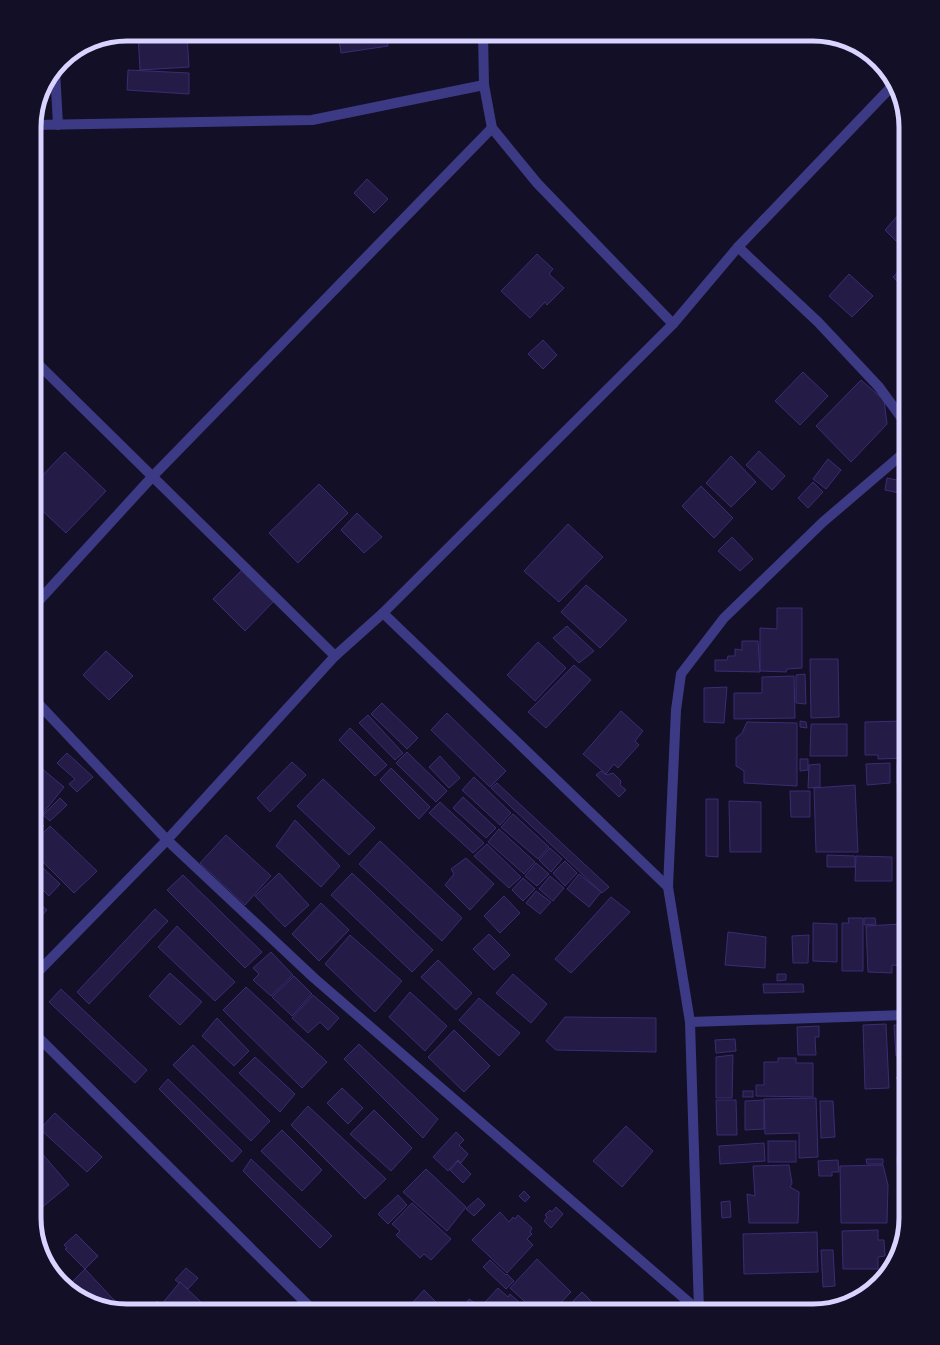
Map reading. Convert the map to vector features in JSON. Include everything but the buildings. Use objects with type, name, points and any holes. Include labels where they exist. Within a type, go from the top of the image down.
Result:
[{"type":"street","points":[[483,41],[484,85],[492,128],[536,183],[673,324]]},
{"type":"street","points":[[55,79],[58,125]]},
{"type":"street","points":[[41,125],[312,120],[484,85]]},
{"type":"street","points":[[41,969],[167,840],[335,656],[383,613],[673,324],[738,247],[890,88]]},
{"type":"street","points":[[41,598],[153,476],[492,128]]},
{"type":"street","points":[[738,247],[818,322],[879,387],[899,414]]},
{"type":"street","points":[[41,367],[335,656]]},
{"type":"street","points":[[699,1304],[690,1022],[668,887],[676,710],[681,674],[724,618],[823,522],[899,457]]},
{"type":"street","points":[[383,613],[668,887]]},
{"type":"street","points":[[41,706],[167,840],[314,978],[691,1304]]},
{"type":"street","points":[[690,1022],[899,1015]]},
{"type":"street","points":[[41,1040],[307,1304]]}]
